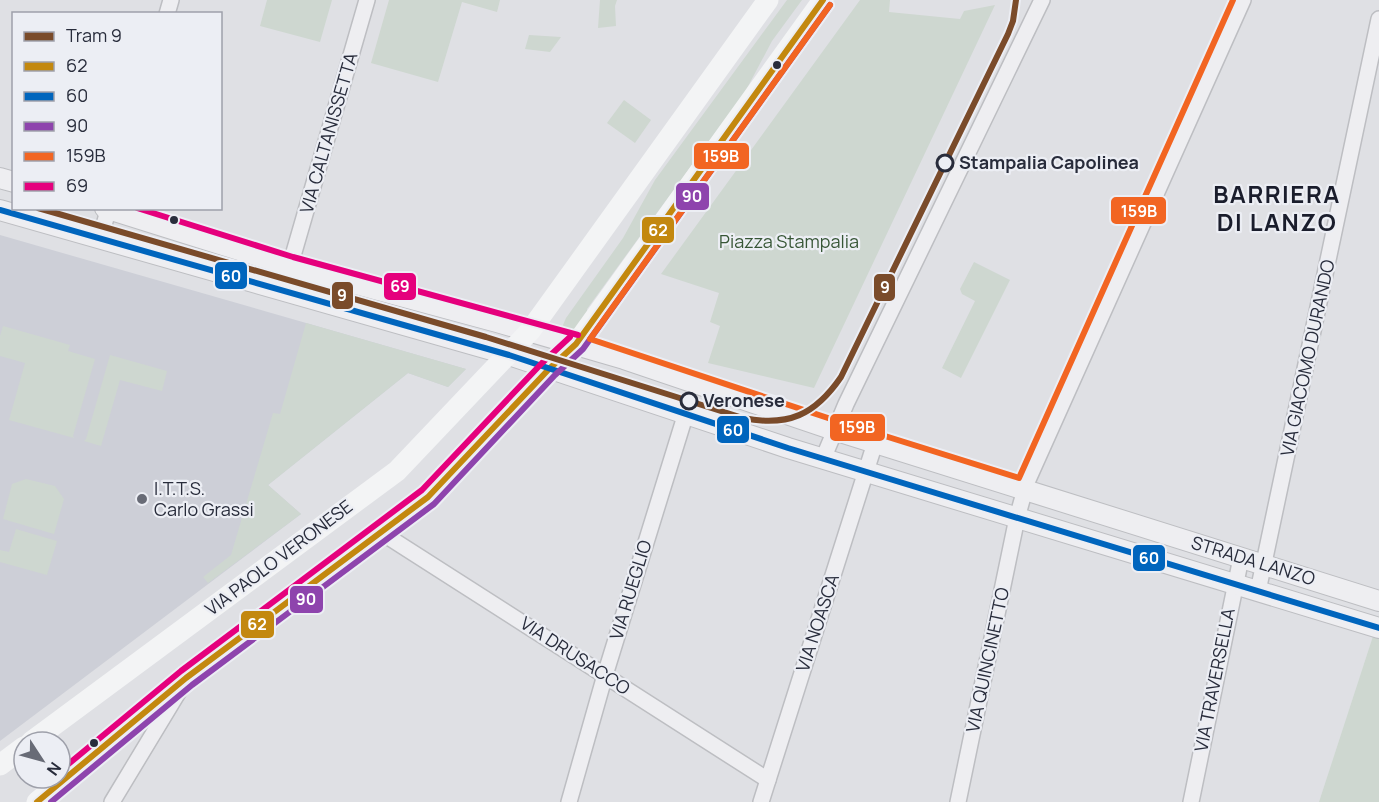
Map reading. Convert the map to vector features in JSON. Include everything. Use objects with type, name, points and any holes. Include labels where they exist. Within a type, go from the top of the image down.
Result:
[{"type":"main road","points":[[509,355],[530,331],[768,0]]},
{"type":"main road","points":[[37,802],[186,678],[428,497],[549,369],[576,344],[823,0]]},
{"type":"main road","name":"VIA PAOLO VERONESE","points":[[47,730],[397,471],[509,355]]},
{"type":"street","name":"VIA CALTANISSETTA","points":[[290,266],[367,0]]},
{"type":"street","points":[[823,459],[834,430],[1042,0]]},
{"type":"street","points":[[1017,518],[1032,468],[1243,0]]},
{"type":"street","name":"VIA GIACOMO DURANDO","points":[[1258,591],[1379,19]]},
{"type":"street","name":"STRADA LANZO","points":[[0,210],[509,355],[823,459],[1379,628]]},
{"type":"street","points":[[100,238],[107,210]]},
{"type":"street","name":"STRADA LANZO","points":[[110,210],[290,266],[576,344],[834,430],[1379,601]]},
{"type":"street","name":"VIA RUEGLIO","points":[[569,802],[605,675],[686,412]]},
{"type":"street","name":"VIA NOASCA","points":[[761,802],[875,443]]},
{"type":"street","name":"VIA QUINCINETTO","points":[[958,802],[1017,518]]},
{"type":"street","name":"VIA DRUSACCO","points":[[382,533],[768,780]]},
{"type":"street","name":"VIA TRAVERSELLA","points":[[1191,802],[1241,558]]},
{"type":"street","points":[[112,802],[186,678]]},
{"type":"shaded area","name":"I.T.T.S. Carlo Grassi","points":[[0,235],[466,369],[448,387],[408,373],[268,485],[301,514],[0,741]]},
{"type":"green space","points":[[267,0],[332,0],[320,42],[260,26]]},
{"type":"green space","points":[[389,0],[500,0],[497,12],[462,2],[438,82],[371,63]]},
{"type":"green space","points":[[600,0],[617,0],[616,26],[598,28]]},
{"type":"green space","points":[[787,0],[802,0],[772,41],[745,92],[587,309],[588,316],[574,332],[566,331],[563,325],[566,318],[623,238],[655,180]]},
{"type":"green space","name":"Piazza Stampalia","points":[[860,0],[890,0],[889,12],[960,19],[964,11],[995,5],[814,388],[708,363],[720,326],[710,322],[719,293],[661,274]]},
{"type":"green space","points":[[529,35],[561,37],[550,52],[525,49]]},
{"type":"green space","points":[[624,100],[651,120],[635,143],[607,123]]},
{"type":"green space","points":[[974,262],[1010,280],[961,378],[942,368],[975,301],[962,294],[960,289]]},
{"type":"green space","points":[[306,323],[466,369],[448,387],[408,373],[268,485],[301,514],[208,583],[203,577],[231,555],[273,413],[280,414]]},
{"type":"green space","points":[[3,326],[70,345],[68,351],[95,359],[74,438],[9,420],[25,363],[0,356],[0,336]]},
{"type":"green space","points":[[110,355],[167,371],[162,391],[120,380],[101,446],[84,441]]},
{"type":"green space","points":[[26,479],[55,486],[64,499],[54,534],[3,519],[12,484]]},
{"type":"green space","points":[[16,529],[57,541],[47,575],[0,562],[0,550],[9,552]]},
{"type":"green space","points":[[1376,627],[1379,628],[1379,802],[1319,802]]},
{"type":"tram line","name":"9","points":[[45,210],[486,337],[743,418],[774,421],[787,419],[799,415],[821,401],[841,377],[1008,34],[1013,21],[1016,0]]},
{"type":"transit line","name":"62","points":[[37,802],[186,678],[428,497],[549,369],[576,344],[823,0]]},
{"type":"transit line","name":"159B","points":[[830,5],[590,339],[837,421],[1019,478],[1233,0]]},
{"type":"transit line","name":"90","points":[[51,802],[192,685],[434,504],[555,375],[583,349],[830,5]]},
{"type":"transit line","name":"60","points":[[0,210],[509,355],[788,448],[1379,628]]},
{"type":"transit line","name":"69","points":[[143,210],[293,257],[578,335]]},
{"type":"transit line","name":"69","points":[[72,761],[181,671],[422,490],[542,363],[570,337]]},
{"type":"place","name":"Stampalia Capolinea","points":[[945,163]]},
{"type":"place","name":"Veronese","points":[[689,401]]},
{"type":"place","name":"I.T.T.S. Carlo Grassi","points":[[142,499]]},
{"type":"district","name":"BARRIERA DI LANZO","points":[[1277,209]]}]
